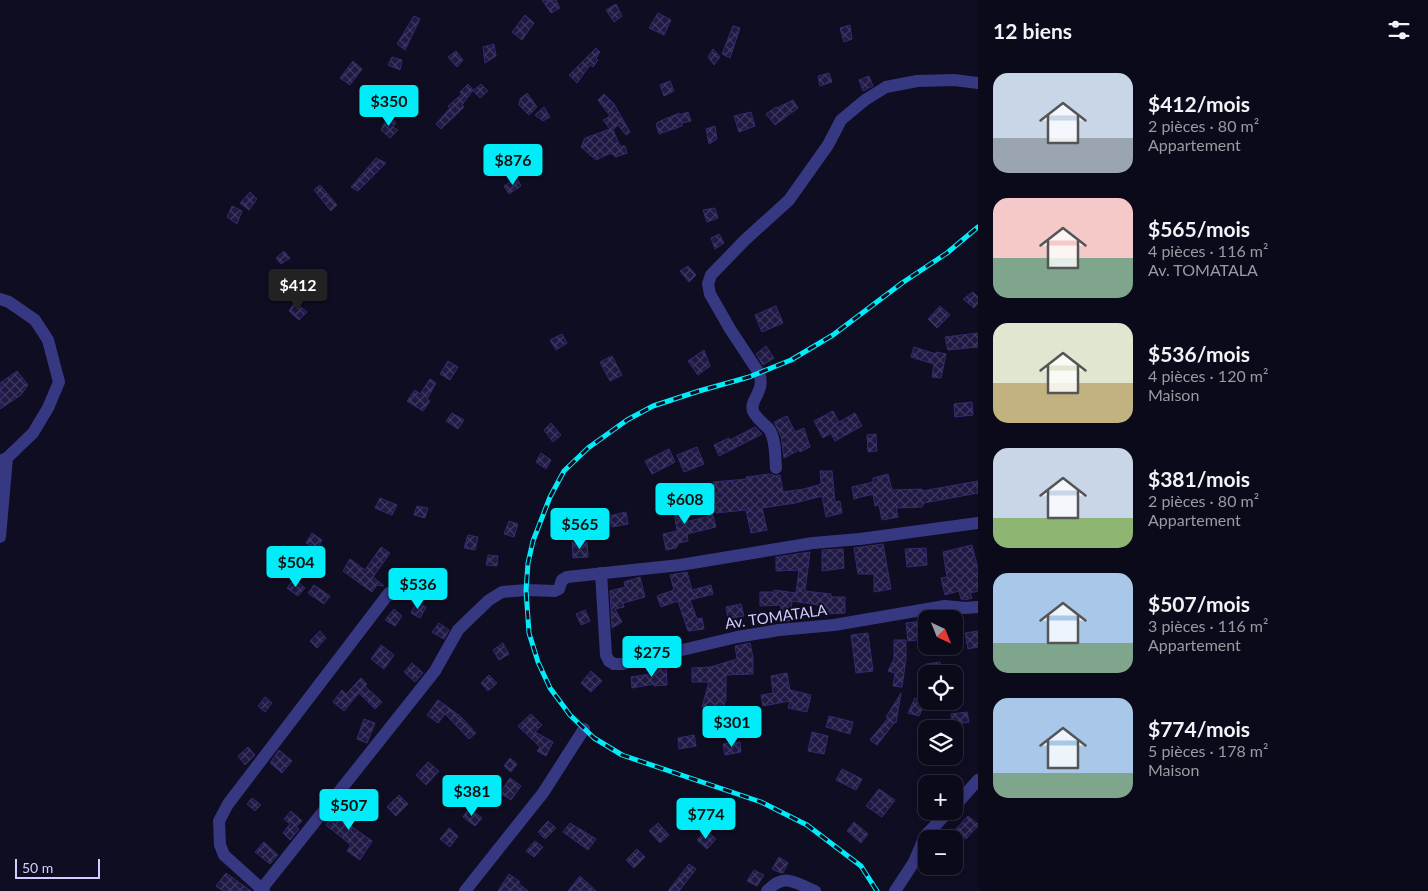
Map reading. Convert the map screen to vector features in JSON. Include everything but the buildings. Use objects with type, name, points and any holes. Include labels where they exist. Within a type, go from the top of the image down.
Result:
[{"type":"street","points":[[776,468],[771,431],[753,412],[753,403],[760,391],[762,381],[759,373],[710,294],[708,284],[711,275],[745,240],[789,200],[823,152],[841,120],[865,100],[886,87],[917,82],[954,80],[978,83]]},
{"type":"street","points":[[0,299],[9,302],[35,320],[48,340],[58,382],[48,408],[33,433],[4,459],[0,537]]},
{"type":"street","points":[[389,593],[228,804],[219,821],[220,845],[224,855],[262,890],[435,671],[458,630],[489,600],[502,592],[555,591],[559,589],[562,580],[567,577],[680,565],[813,543],[860,539],[978,523]]},
{"type":"street","name":"Av. TOMATALA","points":[[601,573],[606,655],[609,661],[614,664],[638,661],[737,637],[779,630],[834,625],[945,606],[978,607]]},
{"type":"street","points":[[466,891],[543,793],[584,729]]},
{"type":"street","points":[[963,796],[978,780]]},
{"type":"street","points":[[895,891],[914,862],[925,836],[940,820]]},
{"type":"street","points":[[768,891],[776,882],[783,880],[792,881],[815,891]]},
{"type":"railway","points":[[877,891],[861,866],[807,825],[761,802],[622,755],[594,738],[570,715],[550,688],[538,662],[529,633],[526,590],[528,563],[533,541],[550,497],[564,471],[588,448],[627,420],[653,406],[749,377],[791,360],[833,335],[902,283],[947,253],[978,227]]}]
